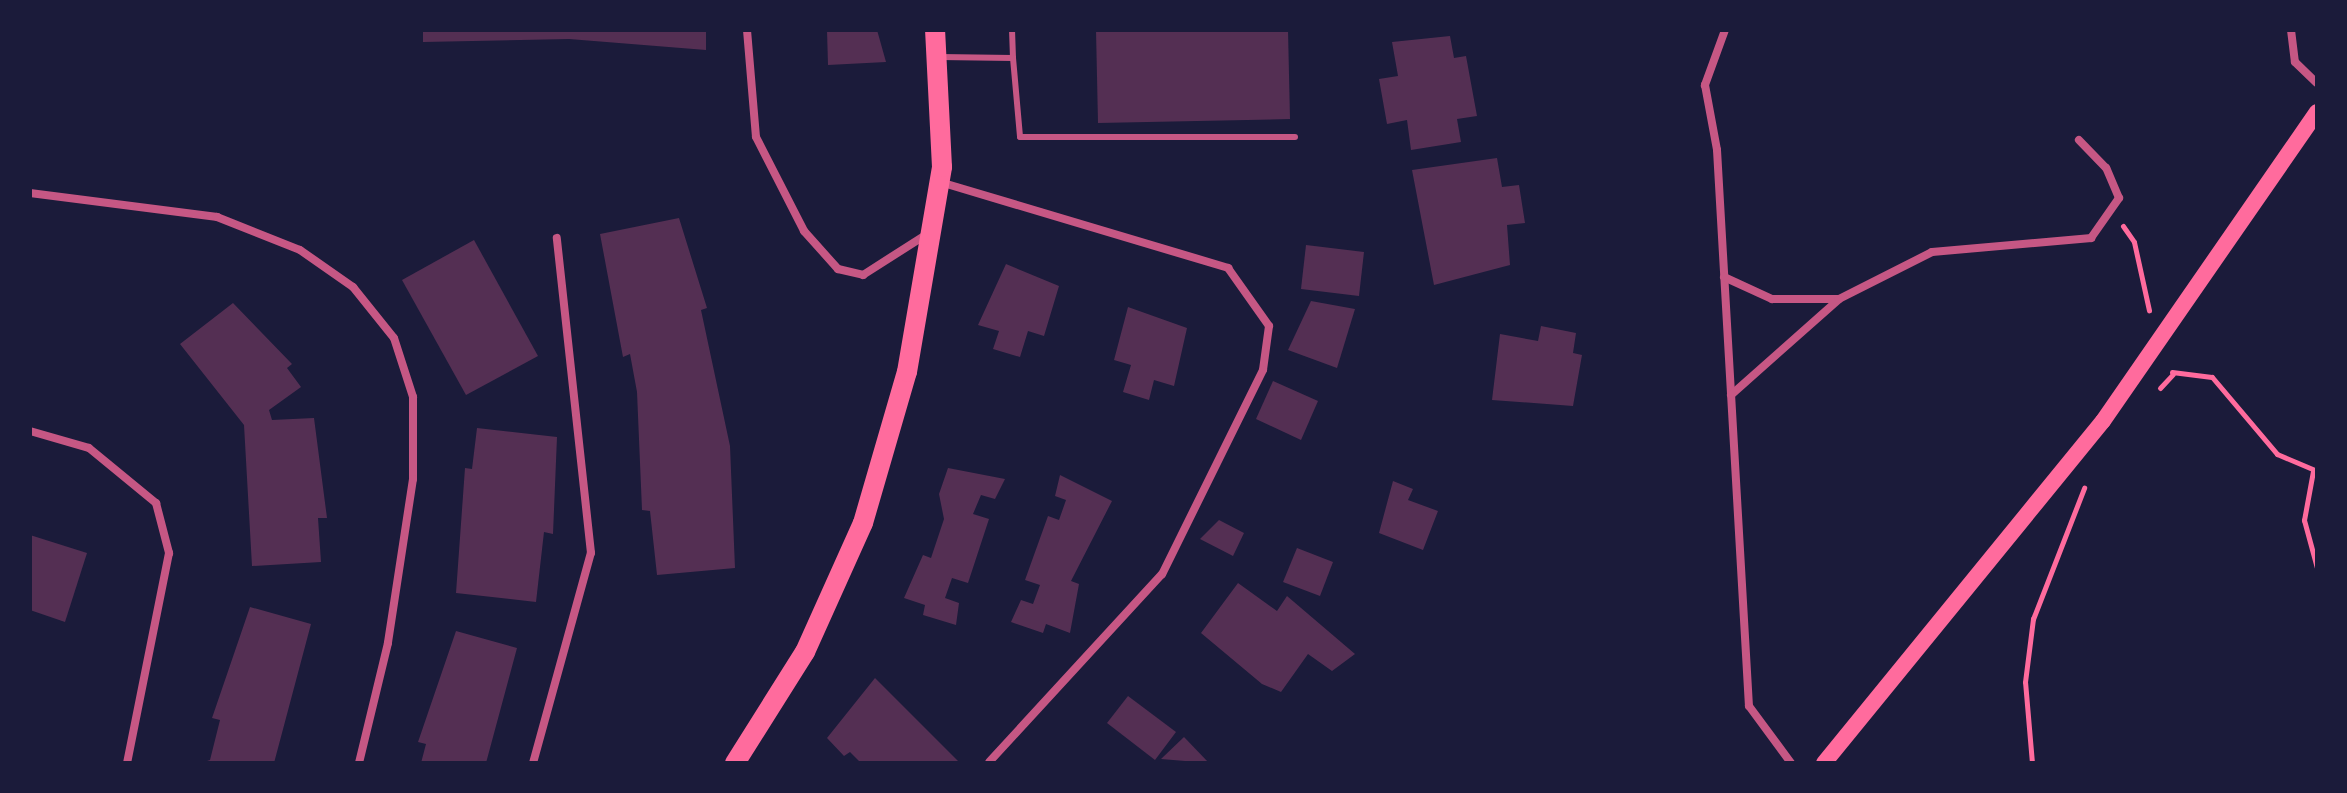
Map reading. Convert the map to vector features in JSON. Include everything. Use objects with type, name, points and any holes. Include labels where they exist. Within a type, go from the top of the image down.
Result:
[{"type":"main road","points":[[735,763],[805,652],[863,523],[907,372],[927,234],[940,182],[935,30]]},
{"type":"main road","points":[[1824,763],[1873,697],[2103,421],[2317,112]]},
{"type":"street","points":[[747,30],[756,137],[804,231],[838,269],[863,275],[927,234]]},
{"type":"street","points":[[1725,30],[1705,85],[1724,277],[1749,706],[1791,763]]},
{"type":"street","points":[[2291,30],[2295,62],[2317,83]]},
{"type":"street","points":[[1731,395],[1839,299],[1932,252],[2091,238],[2113,212],[2119,198],[2106,168],[2079,140]]},
{"type":"street","points":[[940,182],[1228,268],[1269,326],[1263,370],[1162,574],[989,762]]},
{"type":"street","points":[[30,193],[174,207],[258,233],[300,250],[353,287],[394,338],[413,397],[413,479],[388,643],[359,763]]},
{"type":"street","points":[[533,763],[591,553],[557,238]]},
{"type":"street","points":[[1724,277],[1772,299],[1839,299]]},
{"type":"street","points":[[30,431],[89,448],[156,503],[169,553],[127,763]]},
{"type":"lane","points":[[1012,30],[1020,137],[1295,137]]},
{"type":"lane","points":[[936,57],[1013,58]]},
{"type":"path","points":[[2113,212],[2134,242],[2153,320]]},
{"type":"path","points":[[2168,360],[2173,374]]},
{"type":"path","points":[[2153,394],[2173,374],[2212,377],[2277,454],[2315,471],[2304,520],[2317,568]]},
{"type":"path","points":[[2032,763],[2025,682],[2033,619],[2052,558],[2092,476]]},
{"type":"building","points":[[423,30],[706,30],[706,50],[569,39],[423,42]]},
{"type":"building","points":[[827,30],[877,30],[886,62],[828,65]]},
{"type":"building","points":[[1096,30],[1288,30],[1290,119],[1098,123]]},
{"type":"building","points":[[1450,36],[1454,58],[1466,56],[1477,116],[1457,119],[1461,142],[1411,150],[1407,120],[1387,124],[1379,79],[1398,76],[1392,42]]},
{"type":"building","points":[[1497,158],[1502,187],[1519,185],[1525,223],[1507,225],[1510,265],[1434,285],[1412,170]]},
{"type":"building","points":[[679,218],[707,308],[701,310],[730,446],[735,568],[657,575],[650,511],[642,510],[637,392],[630,354],[623,357],[600,234]]},
{"type":"building","points":[[474,240],[538,356],[466,395],[402,280]]},
{"type":"building","points":[[1306,245],[1364,252],[1359,296],[1301,289]]},
{"type":"building","points":[[1006,264],[1059,286],[1044,336],[1028,331],[1020,357],[993,349],[999,331],[978,325]]},
{"type":"building","points":[[1311,301],[1355,309],[1337,368],[1288,350]]},
{"type":"building","points":[[233,303],[292,364],[287,368],[301,387],[269,410],[272,420],[314,418],[327,518],[318,518],[321,562],[252,566],[244,425],[180,344]]},
{"type":"building","points":[[1128,307],[1187,328],[1174,386],[1154,380],[1149,400],[1123,392],[1131,365],[1114,360]]},
{"type":"building","points":[[1541,326],[1576,333],[1573,353],[1582,355],[1573,406],[1492,400],[1500,334],[1538,341]]},
{"type":"building","points":[[1273,381],[1318,401],[1301,440],[1256,419]]},
{"type":"building","points":[[477,428],[557,437],[553,534],[544,532],[536,602],[456,593],[465,468],[472,469]]},
{"type":"building","points":[[948,468],[1005,479],[995,499],[981,495],[973,514],[989,519],[968,583],[952,578],[945,598],[959,603],[956,625],[923,615],[925,605],[904,598],[923,555],[931,558],[944,519],[939,494]]},
{"type":"building","points":[[1060,475],[1112,501],[1071,581],[1079,584],[1070,633],[1046,624],[1043,633],[1011,622],[1021,600],[1033,604],[1040,585],[1025,580],[1048,516],[1059,520],[1066,500],[1055,496]]},
{"type":"building","points":[[1393,481],[1413,489],[1408,500],[1438,511],[1423,550],[1379,533]]},
{"type":"building","points":[[1219,520],[1244,533],[1233,556],[1200,539]]},
{"type":"building","points":[[30,535],[87,553],[65,622],[30,610]]},
{"type":"building","points":[[1297,548],[1333,562],[1320,596],[1283,582]]},
{"type":"building","points":[[1238,583],[1277,611],[1287,596],[1355,654],[1332,671],[1308,654],[1281,692],[1262,684],[1201,633]]},
{"type":"building","points":[[250,607],[311,624],[274,763],[201,763],[210,760],[220,720],[212,718]]},
{"type":"building","points":[[456,631],[517,648],[486,763],[421,763],[426,744],[418,742]]},
{"type":"building","points":[[875,678],[960,763],[861,763],[850,752],[844,756],[827,738]]},
{"type":"building","points":[[1128,696],[1176,732],[1155,760],[1107,723]]},
{"type":"building","points":[[1184,737],[1209,763],[1161,759]]}]
